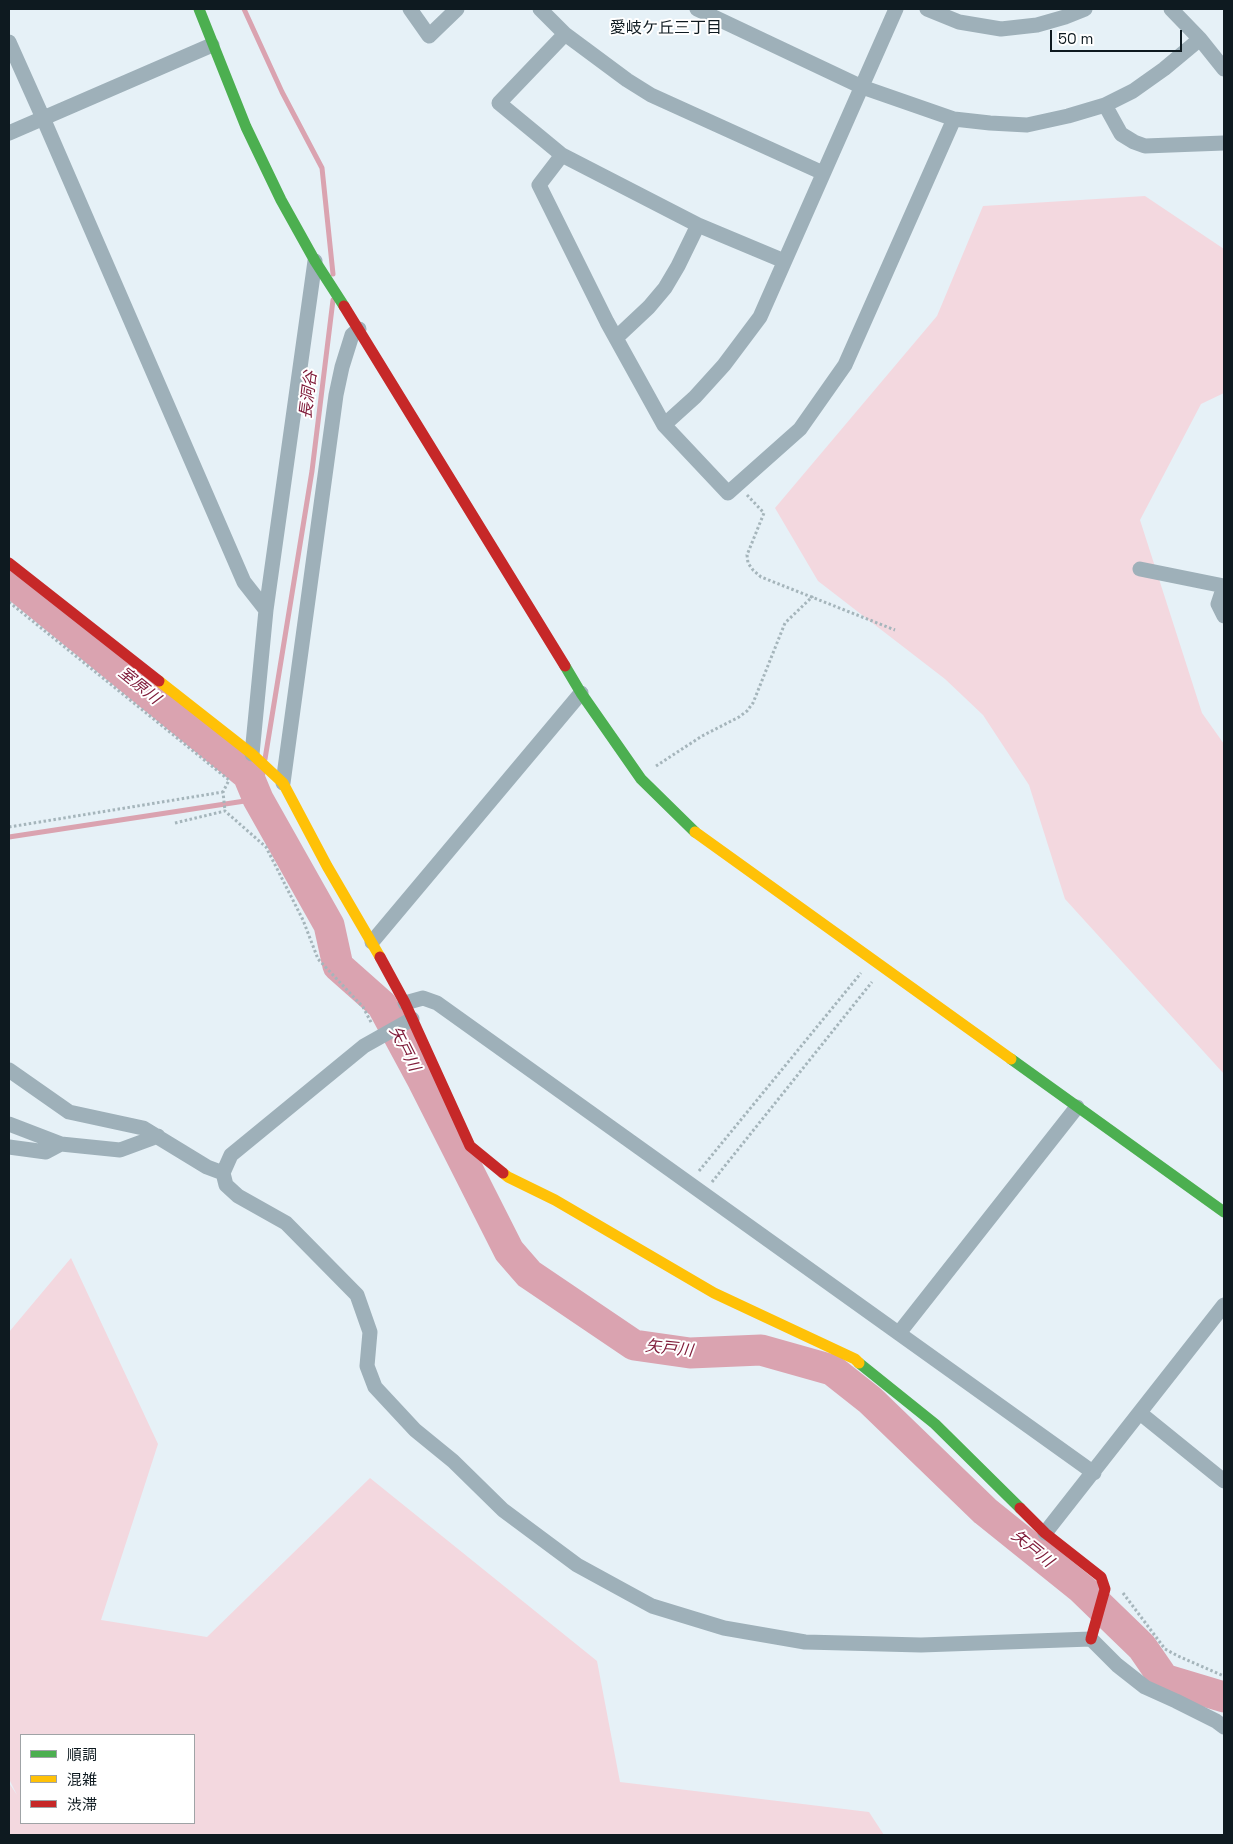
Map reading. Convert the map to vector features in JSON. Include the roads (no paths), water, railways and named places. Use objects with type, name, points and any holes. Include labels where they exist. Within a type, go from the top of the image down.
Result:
[{"type":"street","points":[[198,9],[246,127],[281,200],[315,261],[359,329],[581,693],[641,779],[693,830],[871,960],[1224,1212]]},
{"type":"street","points":[[410,9],[429,36],[457,9]]},
{"type":"street","points":[[540,9],[565,34],[627,80],[651,95],[823,173]]},
{"type":"street","points":[[697,9],[862,87],[954,119],[1027,125],[1105,105],[1132,92],[1164,69],[1200,39]]},
{"type":"street","points":[[664,425],[695,397],[741,344],[760,317],[896,9]]},
{"type":"street","points":[[927,9],[959,22],[1001,29],[1037,25],[1085,9]]},
{"type":"street","points":[[1171,9],[1200,39],[1224,69]]},
{"type":"street","points":[[565,34],[499,103],[562,155],[698,225],[784,261]]},
{"type":"street","points":[[9,42],[244,582],[266,610]]},
{"type":"street","points":[[9,133],[212,44]]},
{"type":"street","points":[[1105,105],[1121,134],[1134,142],[1146,146],[1224,143]]},
{"type":"street","points":[[562,155],[539,185],[616,338],[664,425],[728,494],[800,429],[845,365],[954,119]]},
{"type":"street","points":[[616,338],[649,307],[665,288],[698,225]]},
{"type":"street","points":[[252,754],[266,610],[315,261]]},
{"type":"street","points":[[278,778],[336,395],[352,335],[359,329]]},
{"type":"street","points":[[9,563],[252,754],[278,778],[372,942],[405,1004],[470,1146],[508,1177],[555,1200],[714,1293],[855,1359],[935,1424],[1045,1533],[1076,1555],[1101,1577],[1105,1589],[1091,1639]]},
{"type":"street","points":[[1140,569],[1224,586],[1218,604],[1224,616]]},
{"type":"street","points":[[372,942],[581,693]]},
{"type":"street","points":[[405,1004],[423,998],[437,1003],[1094,1472]]},
{"type":"street","points":[[412,1019],[364,1046],[231,1155],[223,1173],[226,1185],[238,1196],[286,1223],[357,1296],[370,1332],[366,1366],[375,1387],[414,1430],[453,1461],[503,1510],[577,1565],[652,1606],[724,1628],[805,1642],[921,1645],[1091,1639],[1117,1665],[1144,1687],[1176,1700],[1224,1727]]},
{"type":"street","points":[[9,1070],[69,1112],[143,1128],[207,1167],[223,1173]]},
{"type":"street","points":[[899,1333],[1077,1107]]},
{"type":"street","points":[[9,1124],[61,1144],[120,1150],[158,1136]]},
{"type":"street","points":[[9,1147],[46,1152],[61,1144]]},
{"type":"street","points":[[1045,1533],[1224,1305]]},
{"type":"street","points":[[1140,1414],[1224,1481]]},
{"type":"waterway","name":"長洞谷","points":[[244,9],[282,92],[322,168],[333,274]]},
{"type":"waterway","name":"長洞谷","points":[[265,759],[312,471],[333,300]]},
{"type":"waterway","name":"矢戸川","points":[[9,580],[248,775],[258,799],[329,925],[338,966],[382,1005],[423,1081],[509,1251],[529,1274],[634,1345],[690,1353],[761,1350],[832,1370],[870,1400],[985,1511],[1082,1589],[1142,1647],[1164,1679],[1224,1697]]},
{"type":"waterway","points":[[9,837],[258,799],[263,773]]},
{"type":"district","name":"愛岐ケ丘三丁目","points":[[666,29]]},
{"type":"water label","name":"室原川","points":[[139,686]]}]
